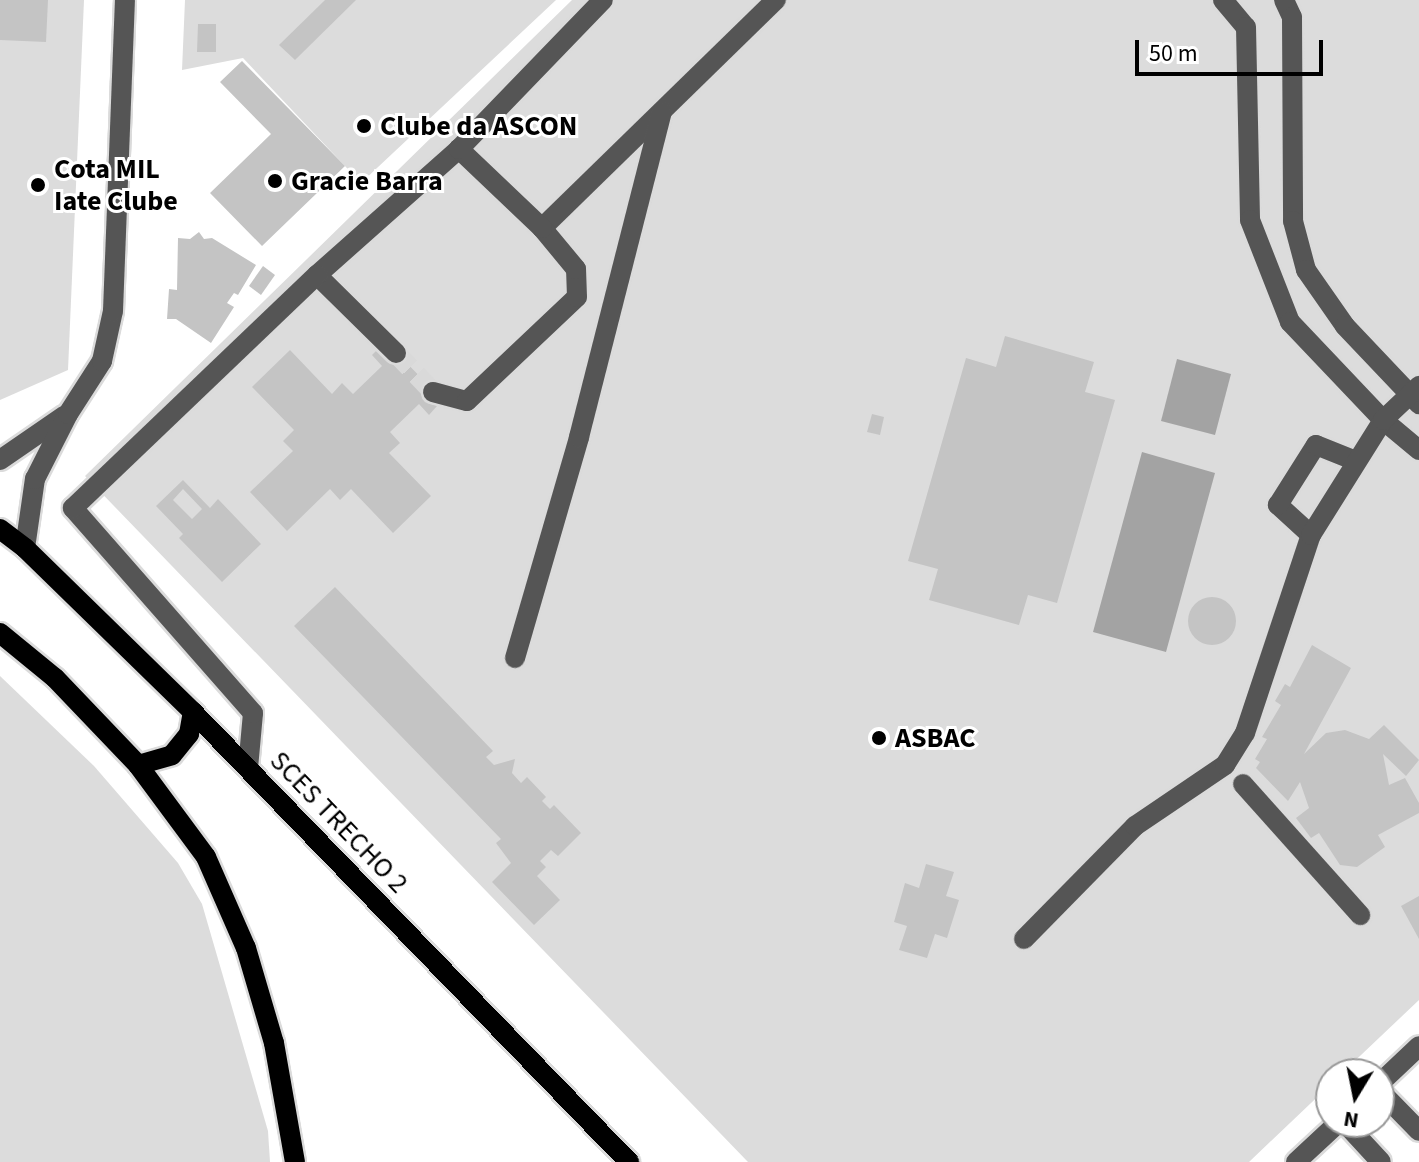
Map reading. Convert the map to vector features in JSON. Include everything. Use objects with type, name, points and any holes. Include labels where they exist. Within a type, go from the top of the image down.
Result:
[{"type":"main road","name":"SCES TRECHO 2","points":[[0,529],[25,548],[193,712],[629,1162]]},
{"type":"main road","points":[[0,633],[55,678],[138,765],[206,857],[246,948],[274,1043],[295,1162]]},
{"type":"main road","points":[[138,765],[172,755],[189,734],[193,712]]},
{"type":"lane","points":[[25,548],[35,479],[68,414],[102,361],[113,311],[125,0]]},
{"type":"lane","points":[[248,768],[253,713],[73,508],[317,275],[459,149],[603,0]]},
{"type":"lane","points":[[542,228],[776,0]]},
{"type":"lane","points":[[1223,0],[1246,27],[1250,220],[1290,322],[1383,420],[1419,450]]},
{"type":"lane","points":[[1024,939],[1135,826],[1225,765],[1245,733],[1311,535],[1383,420],[1416,395],[1345,326],[1306,270],[1293,221],[1292,17],[1284,0]]},
{"type":"lane","points":[[515,658],[579,437],[662,112]]},
{"type":"lane","points":[[433,392],[467,401],[577,297],[576,269],[542,228],[459,149]]},
{"type":"lane","points":[[317,275],[396,353]]},
{"type":"lane","points":[[0,460],[68,414]]},
{"type":"lane","points":[[1311,535],[1278,505],[1316,445],[1356,461]]},
{"type":"lane","points":[[1243,784],[1360,915]]},
{"type":"lane","points":[[1395,1069],[1419,1046]]},
{"type":"lane","points":[[1395,1106],[1419,1131]]},
{"type":"lane","points":[[1296,1162],[1323,1138]]},
{"type":"lane","points":[[1357,1138],[1381,1162]]},
{"type":"shaded area","name":"Cota MIL Iate Clube","points":[[0,0],[84,0],[68,370],[0,400]]},
{"type":"shaded area","name":"Clube da ASCON","points":[[185,0],[556,0],[361,183],[243,58],[182,70]]},
{"type":"shaded area","name":"ASBAC","points":[[572,0],[1419,0],[1419,1000],[1358,1058],[1315,1058],[1315,1099],[1249,1162],[748,1162],[85,476]]},
{"type":"shaded area","points":[[1177,359],[1231,374],[1215,435],[1161,421]]},
{"type":"shaded area","points":[[1142,452],[1215,473],[1166,652],[1093,632]]},
{"type":"shaded area","points":[[0,676],[94,766],[178,863],[202,904],[268,1131],[270,1162],[0,1162]]},
{"type":"building","points":[[0,0],[48,0],[46,42],[0,40]]},
{"type":"building","points":[[325,0],[356,0],[295,60],[279,45]]},
{"type":"building","points":[[198,24],[216,24],[216,52],[197,52]]},
{"type":"building","name":"Gracie Barra","points":[[242,61],[345,166],[262,246],[210,193],[271,134],[220,82]]},
{"type":"building","points":[[199,232],[204,239],[212,238],[256,265],[238,295],[234,293],[227,303],[234,307],[211,343],[176,319],[167,319],[169,289],[177,290],[178,238],[190,239]]},
{"type":"building","points":[[263,266],[275,275],[261,295],[249,286]]},
{"type":"building","points":[[1005,336],[1094,362],[1085,392],[1115,400],[1057,603],[1028,595],[1019,625],[929,600],[938,569],[908,561],[966,358],[996,367]]},
{"type":"building","points":[[380,347],[396,352],[433,390],[427,396],[437,406],[429,415],[419,404],[390,432],[400,443],[389,453],[431,496],[393,533],[351,489],[340,500],[330,489],[287,531],[250,492],[293,451],[283,441],[294,430],[252,387],[290,350],[332,394],[342,383],[353,394],[382,366],[372,355]]},
{"type":"building","points":[[872,414],[884,417],[880,435],[867,432]]},
{"type":"building","points":[[183,480],[210,508],[218,499],[261,544],[222,582],[179,538],[183,534],[156,506]],"holes":[[[183,489],[202,509],[192,519],[173,500]]]},
{"type":"building","points":[[335,587],[493,751],[486,757],[494,765],[515,759],[512,773],[521,783],[527,777],[546,797],[542,801],[550,809],[554,805],[581,833],[558,856],[551,850],[540,861],[546,867],[537,876],[560,900],[534,925],[492,882],[511,863],[496,843],[501,839],[294,626]]},
{"type":"building","points":[[1212,597],[1229,604],[1236,621],[1229,638],[1212,645],[1195,638],[1188,621],[1195,604]]},
{"type":"building","points":[[1312,645],[1351,668],[1304,754],[1326,733],[1345,730],[1369,739],[1384,725],[1419,760],[1406,776],[1383,754],[1389,785],[1405,778],[1419,803],[1419,813],[1378,835],[1385,847],[1357,867],[1340,865],[1319,833],[1311,838],[1296,818],[1309,808],[1300,782],[1288,801],[1256,768],[1260,762],[1255,759],[1267,739],[1262,737],[1281,705],[1275,701],[1285,684],[1290,687]]},
{"type":"building","points":[[926,864],[954,872],[946,896],[959,900],[947,938],[935,934],[927,958],[899,950],[907,926],[894,922],[905,883],[919,888]]},
{"type":"building","points":[[1419,896],[1419,939],[1401,906]]},
{"type":"tunnel","points":[[396,353],[433,392]]},
{"type":"place","name":"Clube da ASCON","points":[[364,126]]},
{"type":"place","name":"Gracie Barra","points":[[275,181]]},
{"type":"place","name":"Cota MIL Iate Clube","points":[[38,185]]},
{"type":"place","name":"ASBAC","points":[[879,738]]}]
